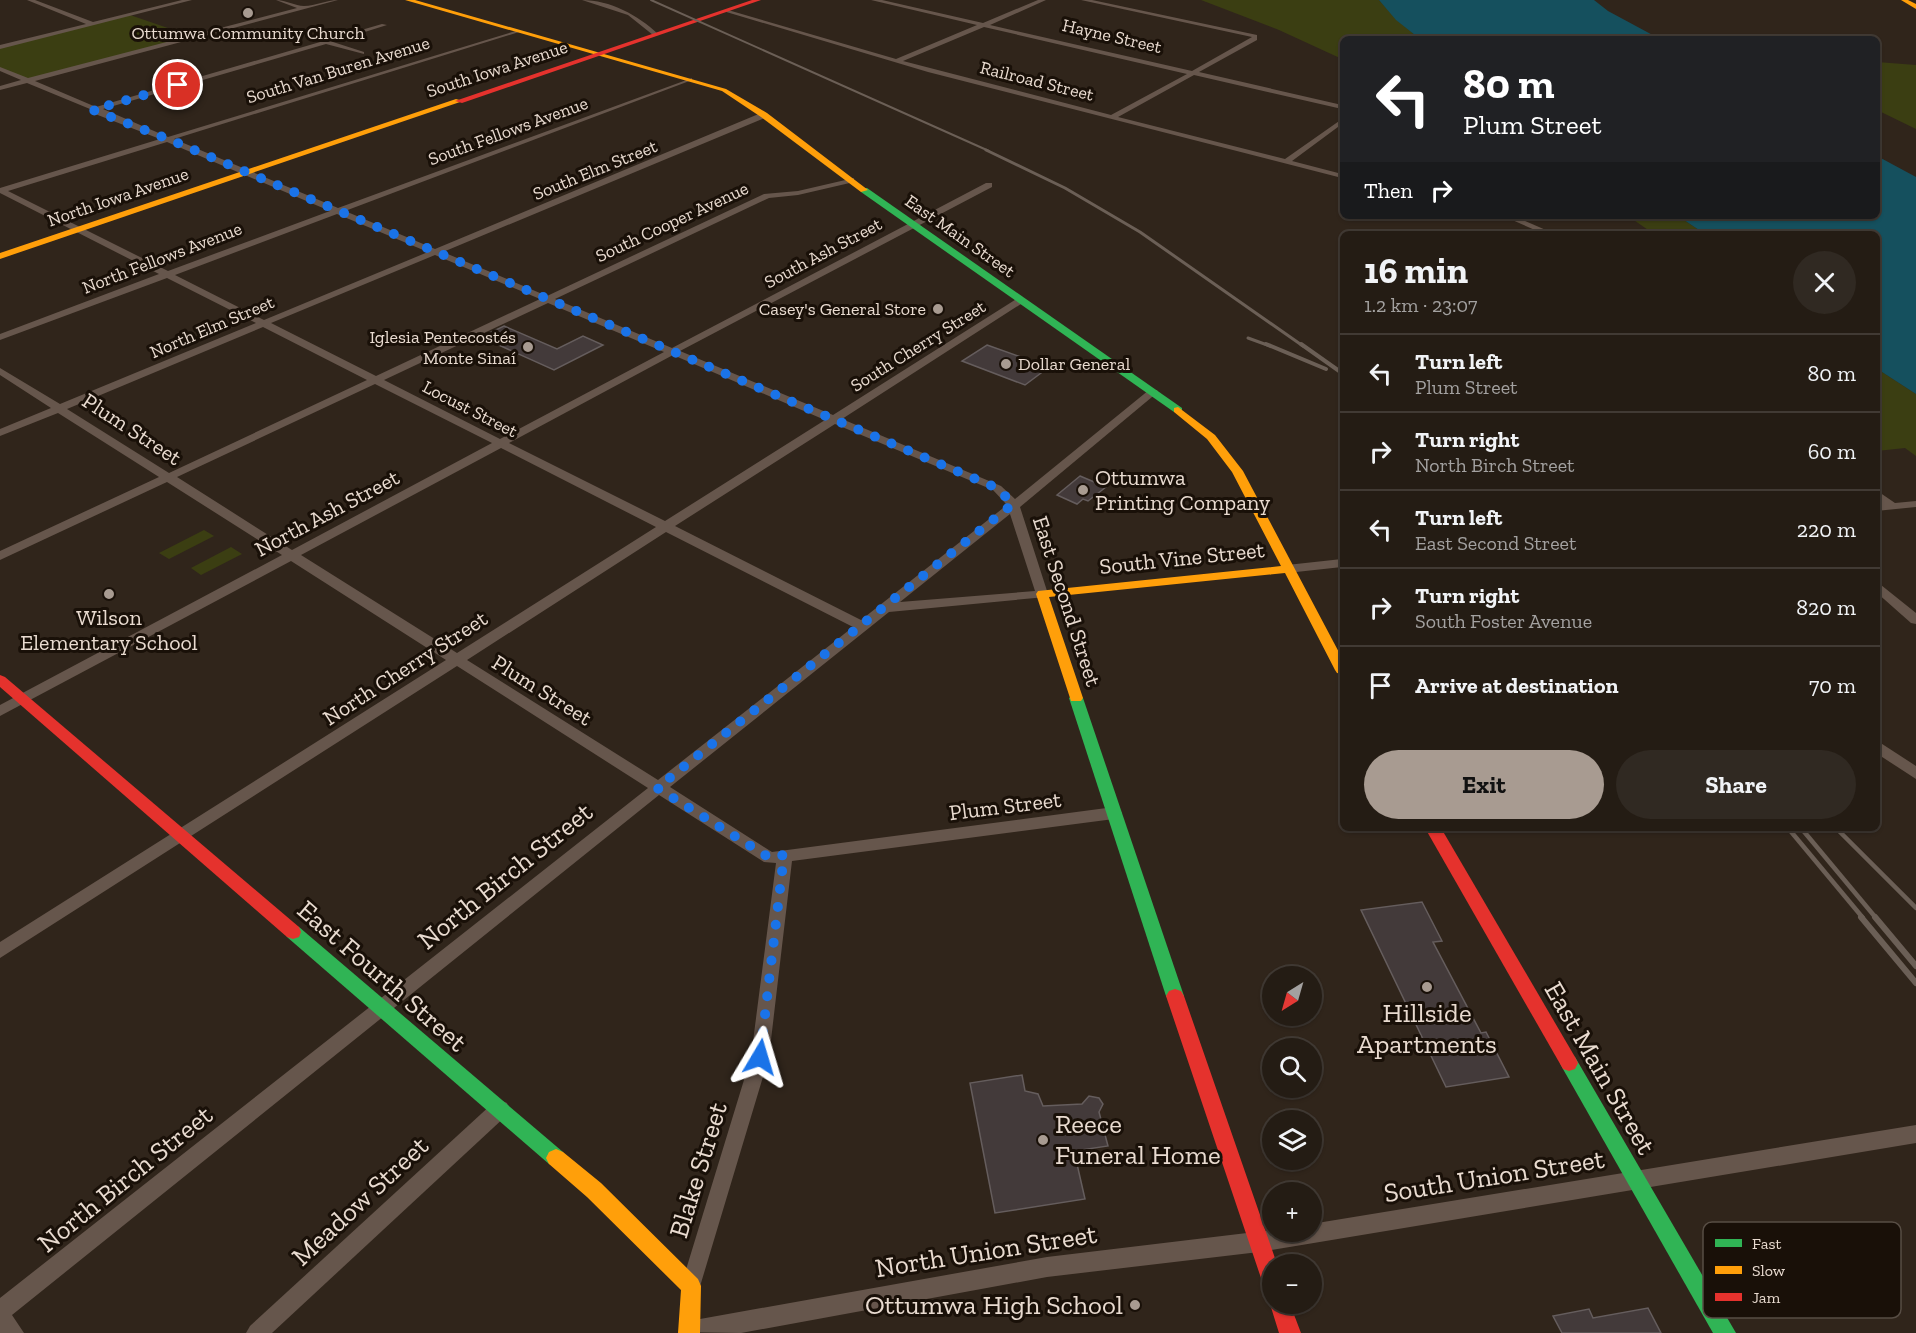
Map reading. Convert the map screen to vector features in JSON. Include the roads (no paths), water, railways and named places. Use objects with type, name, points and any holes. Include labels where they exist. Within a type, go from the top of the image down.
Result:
[{"type":"main road","name":"East Main Street","points":[[408,0],[432,3],[517,31],[724,90],[764,115],[913,225],[1187,416],[1219,447],[1237,471],[1340,666]]},
{"type":"main road","name":"South Iowa Avenue","points":[[247,172],[758,0]]},
{"type":"main road","points":[[1904,0],[1916,7]]},
{"type":"main road","name":"North Iowa Avenue","points":[[0,256],[247,172]]},
{"type":"main road","name":"South Vine Street","points":[[1042,594],[1287,569]]},
{"type":"main road","name":"East Second Street","points":[[1042,594],[1263,1254]]},
{"type":"main road","name":"East Fourth Street","points":[[0,680],[594,1190],[691,1286]]},
{"type":"main road","name":"East Main Street","points":[[1435,831],[1703,1295]]},
{"type":"main road","points":[[689,1332],[691,1286]]},
{"type":"main road","points":[[1283,1314],[1290,1333]]},
{"type":"main road","name":"East Main Street","points":[[1716,1318],[1725,1333]]},
{"type":"street","points":[[30,0],[93,24]]},
{"type":"street","points":[[38,3],[51,0]]},
{"type":"street","points":[[0,47],[189,0]]},
{"type":"street","points":[[279,0],[304,8]]},
{"type":"street","points":[[0,88],[334,0]]},
{"type":"street","points":[[585,0],[630,14],[655,34]]},
{"type":"street","name":"Hayne Street","points":[[874,0],[1340,107]]},
{"type":"street","points":[[897,61],[1043,0]]},
{"type":"street","points":[[1084,0],[1255,36],[1255,39],[1112,117]]},
{"type":"street","name":"Railroad Street","points":[[726,11],[897,61],[1340,176]]},
{"type":"street","points":[[93,110],[384,25]]},
{"type":"street","name":"South Van Buren Avenue","points":[[0,190],[517,31]]},
{"type":"street","points":[[327,42],[362,53]]},
{"type":"street","name":"East Second Street","points":[[0,69],[997,488],[1013,504],[1042,594]]},
{"type":"street","name":"South Fellows Avenue","points":[[337,211],[690,79]]},
{"type":"street","name":"South Elm Street","points":[[436,252],[764,115]]},
{"type":"street","points":[[1286,162],[1340,122]]},
{"type":"street","name":"South Cooper Avenue","points":[[0,556],[767,196],[798,193],[850,180]]},
{"type":"street","name":"South Ash Street","points":[[673,351],[856,252],[913,225],[989,184]]},
{"type":"street","name":"Locust Street","points":[[0,190],[861,625]]},
{"type":"street","name":"North Fellows Avenue","points":[[0,337],[337,211]]},
{"type":"street","points":[[1514,219],[1544,231]]},
{"type":"street","name":"North Elm Street","points":[[0,433],[436,252]]},
{"type":"street","name":"South Cherry Street","points":[[832,419],[1022,300]]},
{"type":"street","name":"North Ash Street","points":[[0,711],[673,351]]},
{"type":"street","name":"Plum Street","points":[[0,370],[770,858],[1114,813]]},
{"type":"street","name":"North Birch Street","points":[[0,1311],[1153,392]]},
{"type":"street","name":"North Cherry Street","points":[[0,951],[832,419]]},
{"type":"street","points":[[1880,496],[1893,507]]},
{"type":"street","points":[[1880,508],[1916,504]]},
{"type":"street","name":"South Vine Street","points":[[1287,569],[1340,563]]},
{"type":"street","points":[[1880,588],[1916,620]]},
{"type":"street","name":"South Vine Street","points":[[882,608],[1042,594]]},
{"type":"street","points":[[1880,748],[1916,774]]},
{"type":"street","name":"Blake Street","points":[[691,1286],[760,1057],[784,855]]},
{"type":"street","name":"Meadow Street","points":[[257,1333],[500,1108]]},
{"type":"street","name":"South Union Street","points":[[1259,1242],[1916,1134]]},
{"type":"street","name":"North Union Street","points":[[689,1332],[1047,1267],[1259,1242]]},
{"type":"street","points":[[0,1316],[13,1333]]},
{"type":"water","points":[[1379,0],[1594,0],[1608,11],[1654,36],[1416,36],[1396,20]]},
{"type":"water","points":[[1880,158],[1916,177],[1916,394],[1880,370],[1880,231],[1700,231],[1682,219],[1880,219]]},
{"type":"railway","points":[[651,0],[989,151]]},
{"type":"railway","points":[[986,150],[1065,188],[1140,232],[1303,346]]},
{"type":"railway","points":[[1248,338],[1270,346]]},
{"type":"railway","points":[[1266,344],[1326,369]]},
{"type":"railway","points":[[1301,344],[1340,372]]},
{"type":"railway","points":[[1790,831],[1863,918]]},
{"type":"railway","points":[[1804,831],[1876,918]]},
{"type":"railway","points":[[1839,831],[1916,908]]},
{"type":"railway","points":[[1861,917],[1916,983]]},
{"type":"railway","points":[[1875,917],[1916,966]]},
{"type":"place","name":"Ottumwa Community Church","points":[[248,13]]},
{"type":"place","name":"Casey's General Store","points":[[938,309]]},
{"type":"place","name":"Iglesia Pentecostés Monte Sinaí","points":[[528,347]]},
{"type":"place","name":"Dollar General","points":[[1006,364]]},
{"type":"place","name":"Ottumwa Printing Company","points":[[1083,490]]},
{"type":"place","name":"Wilson Elementary School","points":[[109,594]]},
{"type":"place","name":"Hillside Apartments","points":[[1427,987]]},
{"type":"place","name":"Reece Funeral Home","points":[[1043,1140]]},
{"type":"place","name":"Ottumwa High School","points":[[1135,1305]]}]
